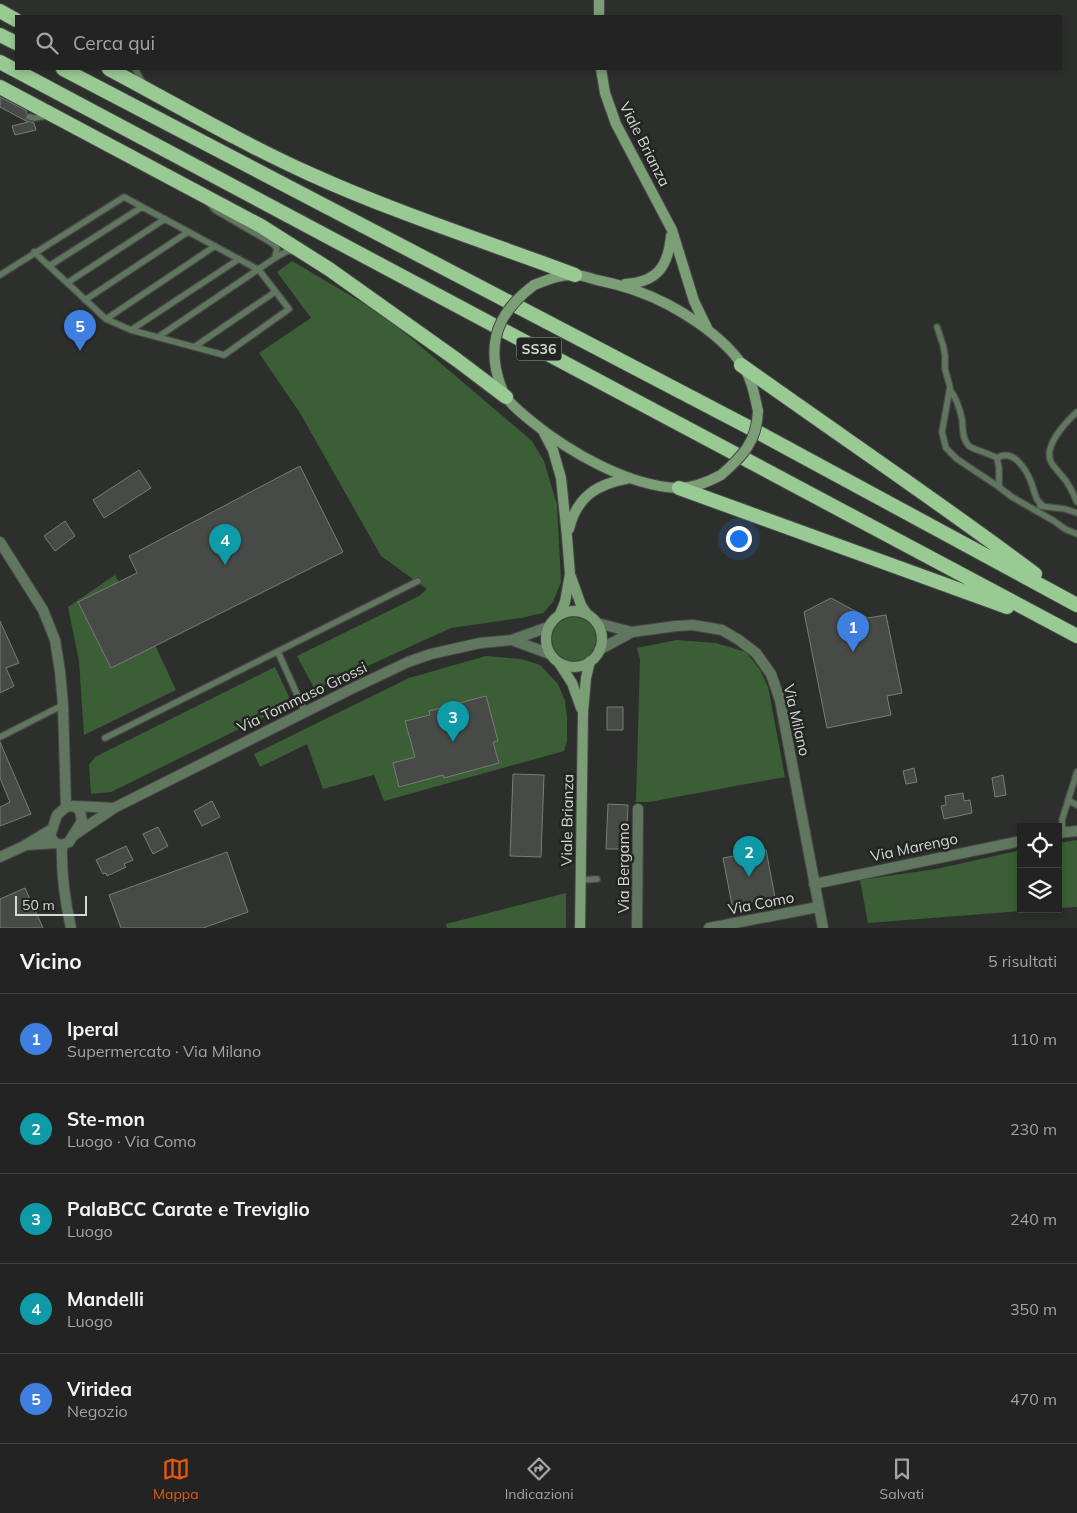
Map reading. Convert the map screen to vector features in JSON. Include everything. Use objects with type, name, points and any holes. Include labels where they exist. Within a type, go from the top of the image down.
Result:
[{"type":"highway","points":[[0,11],[15,19]]},
{"type":"highway","points":[[0,35],[15,43]]},
{"type":"highway","name":"SS36","points":[[0,62],[1077,636]]},
{"type":"highway","name":"SS36","points":[[65,70],[752,429],[1075,604]]},
{"type":"highway","points":[[110,70],[266,153],[351,192],[575,275]]},
{"type":"highway","points":[[0,87],[261,226],[302,252],[457,360],[506,397]]},
{"type":"highway","points":[[741,365],[975,529],[1075,604]]},
{"type":"highway","points":[[679,488],[1056,625]]},
{"type":"main road","points":[[599,15],[600,0]]},
{"type":"main road","name":"Viale Brianza","points":[[601,70],[605,93],[616,124],[672,230],[694,301],[708,331]]},
{"type":"main road","points":[[618,285],[643,282],[657,273],[667,260],[672,230]]},
{"type":"main road","points":[[575,275],[618,285],[667,304],[708,331],[726,347],[746,372],[758,411],[758,426],[745,452],[721,475],[708,482],[679,488],[632,478],[588,459],[544,431],[506,397],[496,369],[495,338],[507,311],[523,293],[534,285],[557,277],[575,275]]},
{"type":"main road","points":[[544,431],[553,450],[561,478],[570,574],[565,602],[560,614],[548,627],[546,641],[550,654],[558,662],[574,667],[583,666],[590,662],[599,650],[602,641],[601,632],[597,624],[581,605],[570,574]]},
{"type":"main road","points":[[567,537],[572,518],[583,499],[604,484],[632,478]]},
{"type":"main road","points":[[560,614],[574,611],[587,614]]},
{"type":"main road","name":"Viale Brianza","points":[[558,662],[572,683],[583,712]]},
{"type":"main road","name":"Viale Brianza","points":[[580,928],[583,712],[586,678],[590,662]]},
{"type":"street","points":[[0,542],[43,610],[55,640],[63,705],[65,776],[70,806],[80,812],[82,821],[65,841],[62,858],[71,928]]},
{"type":"street","name":"Via Milano","points":[[597,624],[632,632],[676,626],[707,627],[722,630],[756,653],[771,674],[780,700],[823,928]]},
{"type":"street","name":"Via Tommaso Grossi","points":[[65,841],[114,808],[400,666],[431,654],[480,643],[512,640],[548,627]]},
{"type":"street","name":"Via Milano","points":[[599,650],[632,632]]},
{"type":"street","name":"Via Tommaso Grossi","points":[[512,640],[550,654]]},
{"type":"street","points":[[65,776],[58,815],[50,836],[65,841]]},
{"type":"street","points":[[58,815],[70,806],[114,808]]},
{"type":"street","name":"Via Bergamo","points":[[637,928],[638,809]]},
{"type":"street","points":[[0,857],[24,846],[52,829]]},
{"type":"street","points":[[1062,833],[1077,831]]},
{"type":"street","points":[[24,846],[65,841]]},
{"type":"street","name":"Via Marengo","points":[[814,884],[1017,842]]},
{"type":"street","name":"Via Como","points":[[709,928],[730,926],[818,907]]},
{"type":"lane","points":[[136,70],[147,89]]},
{"type":"lane","points":[[29,117],[53,115]]},
{"type":"lane","points":[[202,194],[215,210],[272,242],[278,248],[274,258]]},
{"type":"lane","points":[[0,275],[34,252],[124,197],[259,270],[290,310],[224,355],[132,330],[106,319],[34,252]]},
{"type":"lane","points":[[49,266],[142,207]]},
{"type":"lane","points":[[67,283],[165,219]]},
{"type":"lane","points":[[85,300],[188,232]]},
{"type":"lane","points":[[106,319],[215,246]]},
{"type":"lane","points":[[158,337],[274,258],[287,251],[302,252]]},
{"type":"lane","points":[[132,330],[239,259]]},
{"type":"lane","points":[[194,347],[276,292]]},
{"type":"lane","points":[[937,326],[945,355],[945,369],[950,390],[961,417],[964,441],[970,447],[990,453],[997,458],[999,486]]},
{"type":"lane","points":[[950,390],[943,418],[942,432],[946,448],[957,459],[999,486],[1012,497],[1054,521],[1065,530],[1077,534]]},
{"type":"lane","points":[[1077,412],[1062,428],[1050,450],[1051,461],[1066,481],[1077,502]]},
{"type":"lane","points":[[997,458],[1002,455],[1008,455],[1021,464],[1031,480],[1037,499],[1043,506]]},
{"type":"lane","points":[[1029,507],[1065,508],[1077,513]]},
{"type":"lane","points":[[105,738],[418,582]]},
{"type":"lane","points":[[278,652],[305,712]]},
{"type":"lane","points":[[0,737],[63,705]]},
{"type":"lane","points":[[1062,823],[1077,772]]},
{"type":"lane","points":[[1068,800],[1077,805]]},
{"type":"lane","points":[[581,880],[598,879]]},
{"type":"green space","points":[[292,261],[385,316],[532,441],[544,461],[557,505],[561,582],[553,602],[543,613],[451,628],[315,690],[297,656],[419,596],[427,589],[381,556],[300,413],[259,353],[311,318],[277,272]]},
{"type":"green space","points":[[115,575],[145,624],[176,690],[84,735],[79,661],[68,607]]},
{"type":"green space","points":[[574,617],[586,621],[592,627],[596,639],[592,651],[586,657],[574,661],[562,657],[556,651],[552,639],[556,627],[562,621]]},
{"type":"green space","points":[[677,640],[716,643],[746,652],[760,670],[768,687],[785,777],[649,802],[636,802],[640,659],[637,648]]},
{"type":"green space","points":[[486,656],[521,659],[540,665],[558,684],[565,701],[567,718],[567,741],[564,751],[384,801],[374,775],[323,789],[307,744],[260,767],[254,754],[409,678]]},
{"type":"green space","points":[[275,667],[292,703],[111,792],[91,794],[89,765],[95,757]]},
{"type":"green space","points":[[1077,840],[1077,907],[1062,908],[1062,842]]},
{"type":"green space","points":[[1017,851],[1017,911],[868,923],[860,880],[936,869]]},
{"type":"green space","points":[[566,893],[566,928],[447,928],[446,924]]},
{"type":"building","points":[[0,97],[27,111],[25,119],[34,123],[36,130],[15,135],[12,126],[28,122],[0,107]]},
{"type":"building","points":[[300,466],[343,552],[111,668],[78,602],[137,573],[129,556]]},
{"type":"building","points":[[139,470],[151,488],[104,518],[93,500]]},
{"type":"building","points":[[65,521],[75,536],[55,551],[44,536]]},
{"type":"building","points":[[831,598],[868,618],[886,615],[902,693],[887,696],[891,715],[827,728],[804,612]]},
{"type":"building","points":[[0,621],[19,663],[6,668],[14,686],[0,693]]},
{"type":"building","points":[[486,696],[498,741],[493,742],[499,763],[444,778],[443,775],[399,787],[393,763],[415,757],[405,721],[430,715],[429,711]]},
{"type":"building","points":[[607,707],[623,707],[623,730],[607,730]]},
{"type":"building","points":[[0,742],[31,814],[0,826],[0,807],[10,802],[0,778]]},
{"type":"building","points":[[914,768],[917,782],[906,784],[903,771]]},
{"type":"building","points":[[513,774],[544,775],[541,857],[510,856]]},
{"type":"building","points":[[1003,775],[1006,795],[995,797],[992,778]]},
{"type":"building","points":[[963,793],[964,801],[970,800],[972,813],[944,819],[941,806],[946,805],[945,796]]},
{"type":"building","points":[[212,801],[220,817],[202,826],[194,811]]},
{"type":"building","points":[[608,804],[628,805],[626,849],[606,849]]},
{"type":"building","points":[[158,827],[168,846],[153,854],[143,834]]},
{"type":"building","points":[[126,846],[133,860],[124,864],[126,867],[107,876],[106,873],[103,874],[96,860]]},
{"type":"building","points":[[766,850],[775,897],[732,905],[723,858]]},
{"type":"building","points":[[227,852],[248,912],[203,928],[121,928],[109,895]]},
{"type":"building","points":[[25,888],[43,928],[0,928],[0,899]]},
{"type":"place","name":"Viridea","points":[[80,351]]},
{"type":"place","name":"Mandelli","points":[[225,565]]},
{"type":"place","name":"Iperal","points":[[853,652]]},
{"type":"place","name":"PalaBCC Carate e Treviglio","points":[[453,742]]},
{"type":"place","name":"Ste-mon","points":[[749,877]]}]
